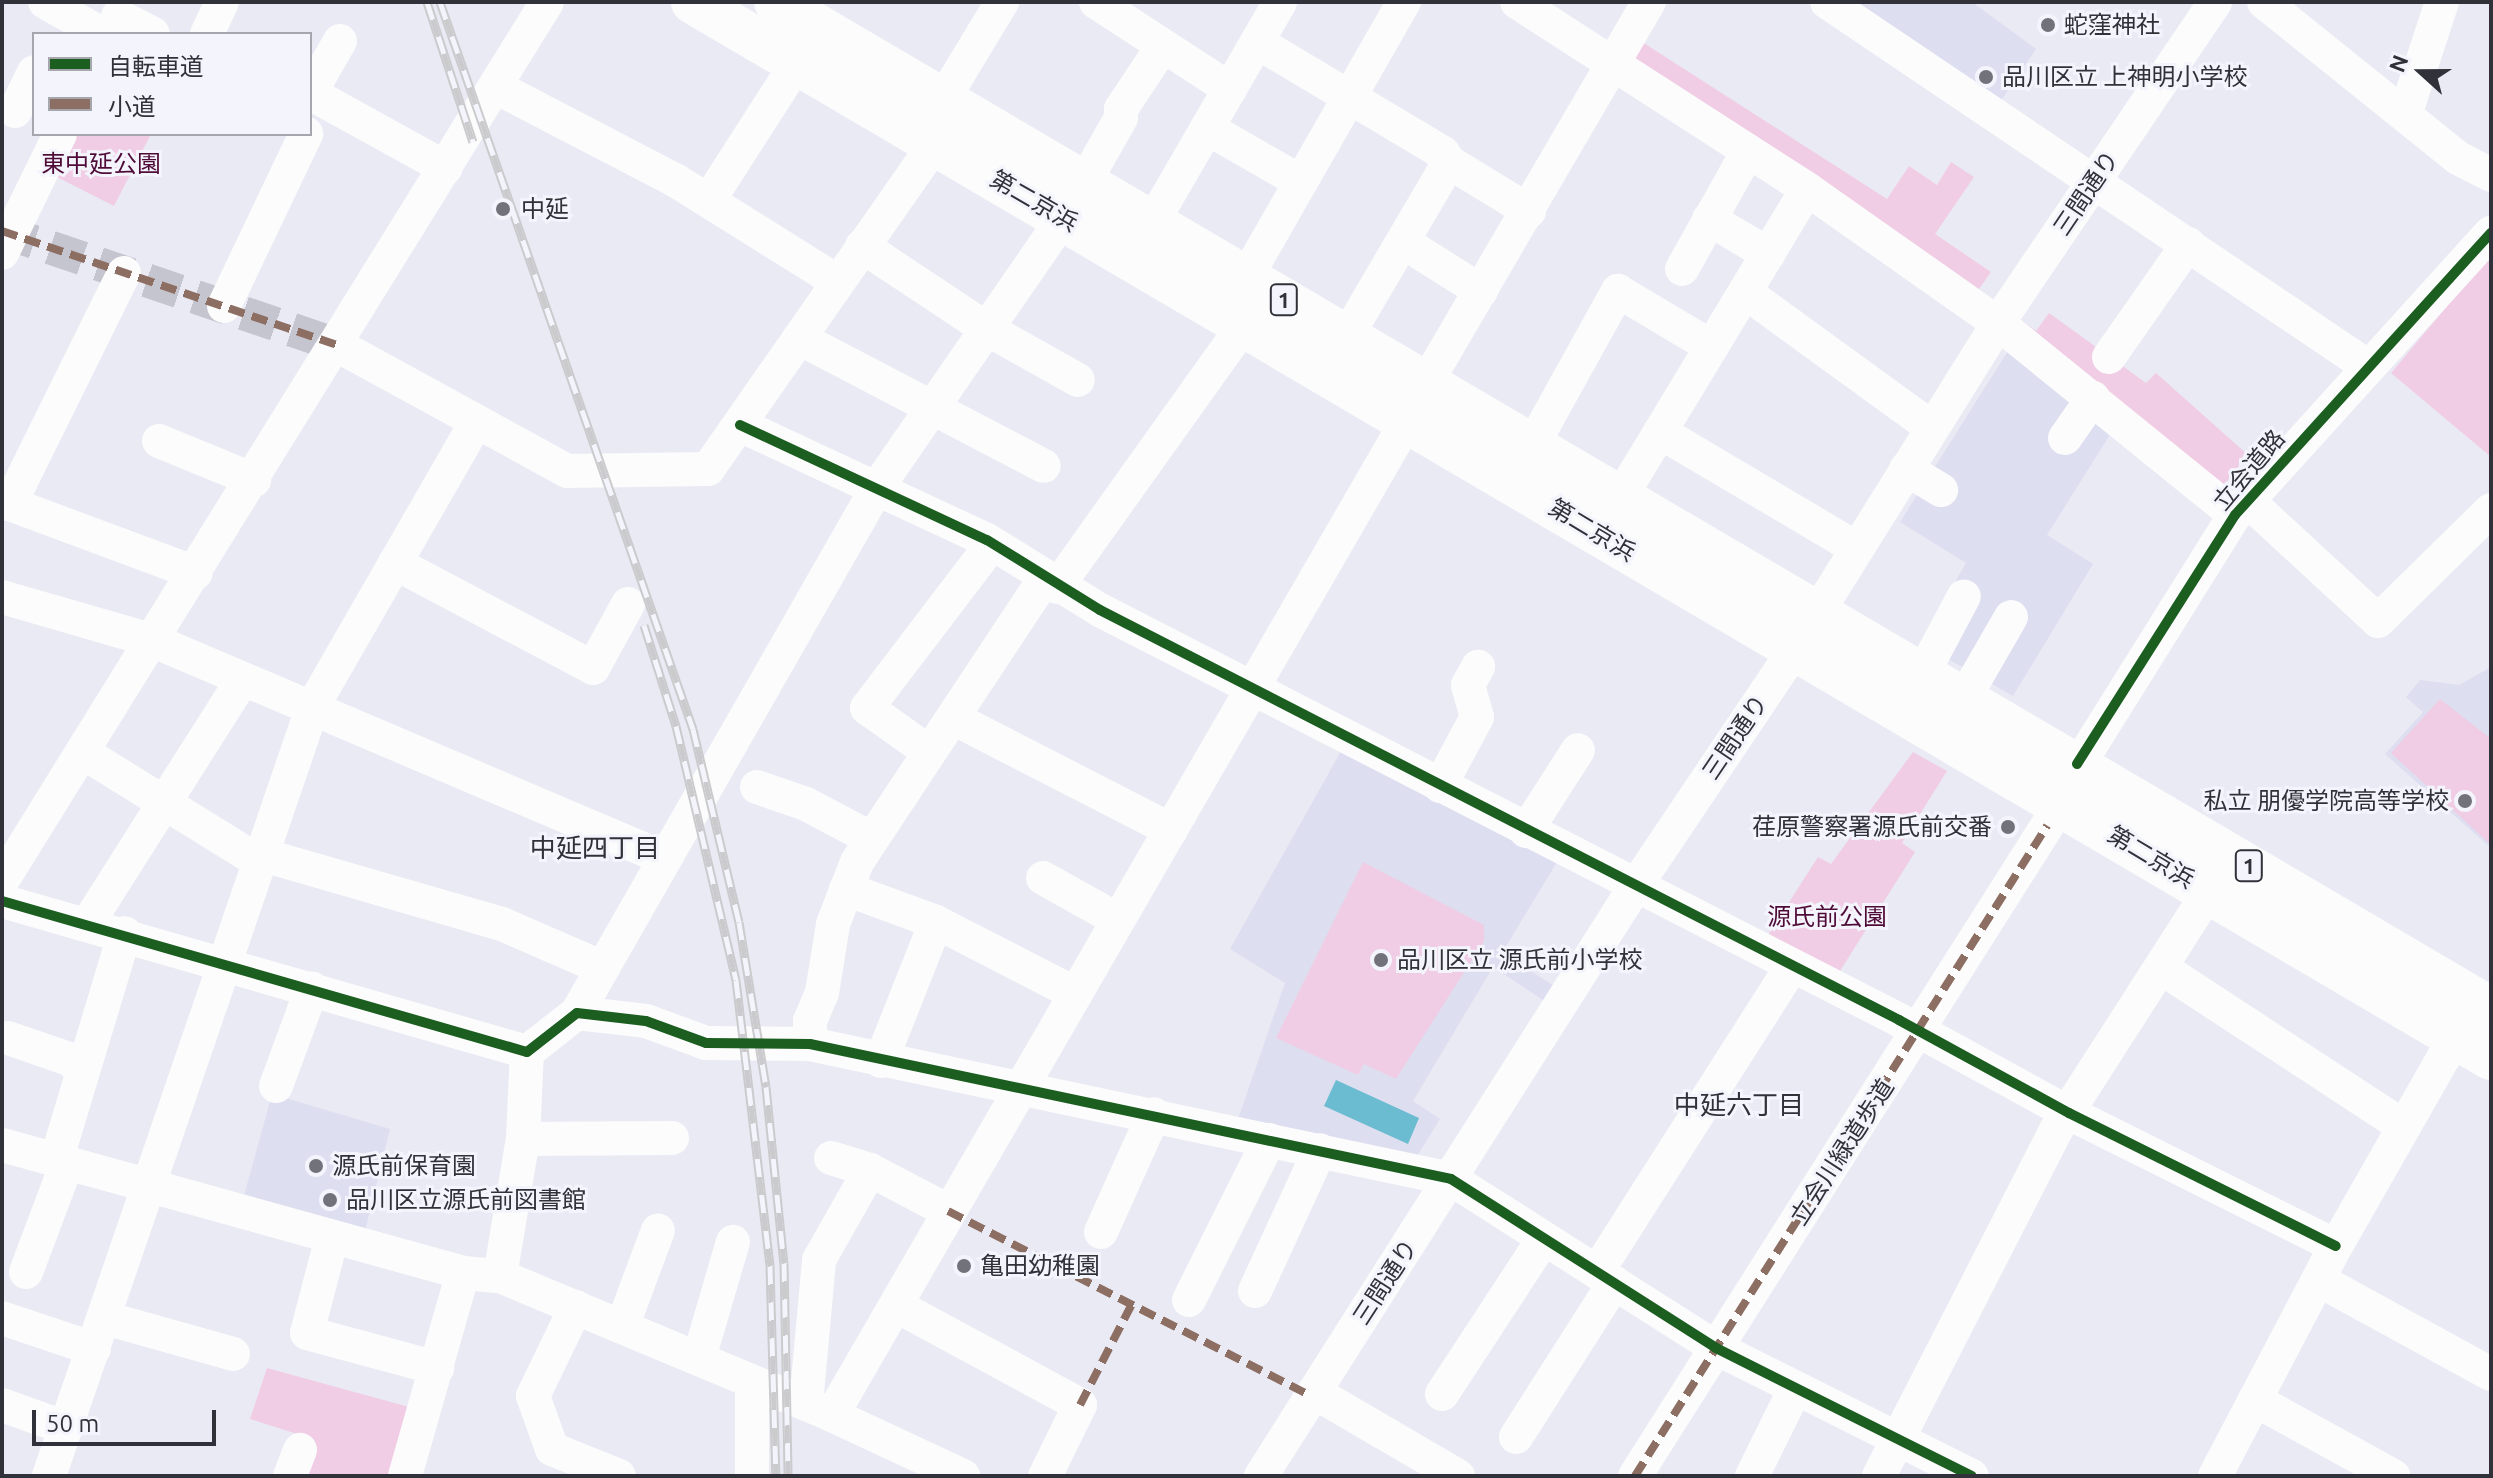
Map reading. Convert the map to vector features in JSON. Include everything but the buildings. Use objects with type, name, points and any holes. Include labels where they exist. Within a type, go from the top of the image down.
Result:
[{"type":"highway","name":"第二京浜","points":[[693,2],[1244,325],[1620,498],[1817,612],[1922,675],[1954,718],[2051,814],[2483,1021]]},
{"type":"highway","name":"第二京浜","points":[[796,7],[1152,223],[1416,403],[1794,650],[1954,718],[2077,764],[2483,1021]]},
{"type":"street","points":[[208,32],[222,2]]},
{"type":"street","points":[[2,881],[254,480],[547,2]]},
{"type":"street","points":[[953,83],[1002,2]]},
{"type":"street","points":[[1096,2],[1230,89]]},
{"type":"street","points":[[1152,223],[1280,2]]},
{"type":"street","points":[[1255,262],[1404,2]]},
{"type":"street","points":[[1517,2],[1614,61],[1998,323],[2093,398],[2241,507],[2378,621],[2491,510]]},
{"type":"street","points":[[819,1410],[897,1306],[1019,1085],[1076,994],[1649,2]]},
{"type":"street","points":[[1827,2],[2367,366]]},
{"type":"street","name":"三間通り","points":[[1261,1476],[1635,887],[1794,650],[1998,323],[2215,2]]},
{"type":"street","points":[[2264,2],[2458,158],[2491,175]]},
{"type":"street","points":[[2405,115],[2442,2]]},
{"type":"street","points":[[53,16],[113,21],[147,32]]},
{"type":"street","points":[[340,41],[313,103],[446,168]]},
{"type":"street","points":[[1257,42],[1443,153],[1449,162],[1529,211]]},
{"type":"street","points":[[1084,183],[1121,118],[1121,109],[1162,47]]},
{"type":"street","points":[[709,200],[797,63]]},
{"type":"street","points":[[15,111],[32,76]]},
{"type":"street","points":[[496,87],[709,200],[838,282]]},
{"type":"street","points":[[1207,128],[1301,182]]},
{"type":"street","points":[[2,253],[59,136]]},
{"type":"street","points":[[224,306],[305,136]]},
{"type":"street","points":[[337,345],[567,471],[708,469],[935,143]]},
{"type":"street","points":[[1357,319],[1449,162]]},
{"type":"street","points":[[1682,269],[1741,164]]},
{"type":"street","points":[[1620,498],[1800,201]]},
{"type":"street","points":[[1709,219],[1768,254]]},
{"type":"street","name":"立会道路","points":[[2051,814],[2077,764],[2241,507],[2491,233]]},
{"type":"street","points":[[500,1276],[523,1139],[527,1052],[577,1013],[877,488],[1049,239]]},
{"type":"street","points":[[1403,242],[1481,291]]},
{"type":"street","points":[[2109,357],[2188,244]]},
{"type":"street","points":[[862,246],[987,329],[1078,380]]},
{"type":"street","points":[[124,273],[10,504],[196,573]]},
{"type":"street","points":[[1542,428],[1618,291],[1712,347]]},
{"type":"street","points":[[1745,292],[1932,428]]},
{"type":"street","points":[[810,1044],[810,1021],[846,889],[872,839],[929,752],[1050,583],[1244,325]]},
{"type":"street","points":[[799,338],[1044,466]]},
{"type":"street","points":[[2065,438],[2093,398]]},
{"type":"street","points":[[49,1476],[313,706],[476,422]]},
{"type":"street","points":[[740,425],[992,544],[1050,583],[1919,1031],[2069,1113],[2336,1246]]},
{"type":"street","points":[[1660,432],[1856,548]]},
{"type":"street","points":[[159,441],[254,480]]},
{"type":"street","points":[[1906,469],[1941,490]]},
{"type":"street","points":[[929,752],[867,708],[992,544]]},
{"type":"street","points":[[395,563],[593,668],[628,604]]},
{"type":"street","points":[[1922,675],[1964,596]]},
{"type":"street","points":[[2,597],[154,641],[313,706],[664,858]]},
{"type":"street","points":[[1954,718],[2011,617]]},
{"type":"street","points":[[1440,786],[1477,717],[1468,685],[1478,667]]},
{"type":"street","points":[[88,923],[243,679]]},
{"type":"street","points":[[953,718],[1171,830]]},
{"type":"street","points":[[1526,831],[1578,750]]},
{"type":"street","points":[[84,753],[261,859],[502,924],[601,967]]},
{"type":"street","points":[[757,787],[806,804],[872,839]]},
{"type":"street","name":"立会川緑道歩道","points":[[1635,1476],[1919,1031],[2051,814]]},
{"type":"street","points":[[1043,878],[1118,920]]},
{"type":"street","points":[[846,889],[936,922],[1076,994]]},
{"type":"street","points":[[1879,1476],[2069,1113],[2209,892]]},
{"type":"street","points":[[2,901],[226,962],[527,1052]]},
{"type":"street","points":[[881,1061],[936,922]]},
{"type":"street","points":[[26,1272],[61,1162],[82,1073],[125,933]]},
{"type":"street","points":[[1516,1437],[1605,1277],[1792,966]]},
{"type":"street","points":[[2163,969],[2404,1127]]},
{"type":"street","points":[[276,1086],[312,988]]},
{"type":"street","points":[[577,1013],[646,1021],[706,1043],[810,1044],[881,1061],[1019,1085],[1451,1179],[1716,1348],[1898,1443],[1972,1476]]},
{"type":"street","points":[[2215,1476],[2336,1246],[2404,1127],[2483,1021]]},
{"type":"street","points":[[8,1038],[72,1060],[82,1073]]},
{"type":"street","points":[[1101,1232],[1154,1114]]},
{"type":"street","points":[[523,1139],[672,1138]]},
{"type":"street","points":[[1189,1300],[1269,1140]]},
{"type":"street","points":[[2,1145],[463,1273],[500,1276],[819,1410],[907,1465],[963,1476]]},
{"type":"street","points":[[1255,1291],[1320,1150]]},
{"type":"street","points":[[831,1158],[870,1170],[948,1211]]},
{"type":"street","points":[[819,1410],[819,1260],[870,1170]]},
{"type":"street","points":[[622,1327],[658,1230]]},
{"type":"street","points":[[332,1237],[307,1333],[437,1368]]},
{"type":"street","points":[[1442,1394],[1544,1238]]},
{"type":"street","points":[[699,1358],[733,1242]]},
{"type":"street","points":[[405,1476],[463,1273]]},
{"type":"street","points":[[2319,1280],[2491,1374]]},
{"type":"street","points":[[897,1306],[1080,1405],[1045,1476]]},
{"type":"street","points":[[576,1307],[533,1396],[552,1449],[619,1476]]},
{"type":"street","points":[[2,1318],[233,1354]]},
{"type":"street","points":[[752,1382],[752,1476]]},
{"type":"street","points":[[1752,1476],[1795,1389]]},
{"type":"street","points":[[1314,1392],[1458,1476]]},
{"type":"street","points":[[2255,1400],[2393,1476]]},
{"type":"street","points":[[2,1405],[66,1428]]},
{"type":"shaded area","name":"品川区立 上神明小学校","points":[[1844,2],[1972,2],[2036,49],[1998,105]]},
{"type":"shaded area","points":[[2008,351],[2111,433],[2047,535],[2093,564],[2013,696],[1920,643],[1966,563],[1900,522]]},
{"type":"shaded area","name":"私立 朋優学院高等学校","points":[[2491,667],[2491,848],[2385,754],[2423,712],[2406,697],[2420,680],[2459,685]]},
{"type":"shaded area","name":"品川区立 源氏前小学校","points":[[1341,751],[1560,857],[1502,953],[1561,990],[1552,1006],[1493,967],[1413,1101],[1440,1119],[1416,1158],[1237,1122],[1285,983],[1230,949]]},
{"type":"shaded area","name":"源氏前保育園","points":[[272,1094],[390,1129],[364,1235],[242,1203]]},
{"type":"green space","points":[[1639,40],[1887,199],[1909,166],[1937,185],[1951,162],[1974,177],[1935,234],[1991,272],[1979,289],[2036,331],[2049,313],[2146,383],[2156,373],[2248,455],[2224,485],[1628,59]]},
{"type":"green space","name":"東中延公園","points":[[68,136],[150,136],[114,206],[49,173]]},
{"type":"green space","points":[[2491,254],[2491,457],[2391,373]]},
{"type":"green space","name":"私立 朋優学院高等学校","points":[[2440,699],[2491,739],[2491,845],[2391,753]]},
{"type":"green space","name":"源氏前公園","points":[[1913,752],[1947,771],[1902,843],[1915,852],[1840,971],[1768,935],[1818,857],[1831,864]]},
{"type":"green space","points":[[1363,862],[1484,925],[1484,941],[1396,1079],[1364,1064],[1358,1075],[1276,1038]]},
{"type":"green space","points":[[267,1368],[409,1407],[393,1476],[301,1476],[313,1439],[250,1419]]},
{"type":"water","points":[[1336,1080],[1419,1118],[1408,1144],[1324,1106]]},
{"type":"tunnel","points":[[2,231],[337,345]]},
{"type":"railway","points":[[427,2],[473,142]]},
{"type":"railway","points":[[440,2],[693,729],[739,922],[766,1087],[784,1263],[788,1476]]},
{"type":"railway","points":[[644,625],[676,726],[736,980],[770,1266],[776,1476]]},
{"type":"marked path","points":[[2,231],[337,345]]},
{"type":"marked path","points":[[1635,1476],[2047,826]]},
{"type":"marked path","points":[[948,1211],[1311,1396]]},
{"type":"marked path","points":[[1080,1405],[1132,1304]]},
{"type":"cycle path","points":[[2077,764],[2235,515],[2491,233]]},
{"type":"cycle path","points":[[740,425],[987,540],[1100,610],[1899,1020],[2069,1113],[2336,1246]]},
{"type":"cycle path","points":[[2,901],[527,1052],[577,1013],[646,1021],[706,1043],[810,1044],[1451,1179],[1716,1348],[1972,1476]]},
{"type":"place","name":"蛇窪神社","points":[[2048,25]]},
{"type":"place","name":"品川区立 上神明小学校","points":[[1986,77]]},
{"type":"place","name":"中延","points":[[503,209]]},
{"type":"place","name":"私立 朋優学院高等学校","points":[[2465,801]]},
{"type":"place","name":"荏原警察署源氏前交番","points":[[2008,827]]},
{"type":"place","name":"品川区立 源氏前小学校","points":[[1381,960]]},
{"type":"place","name":"源氏前保育園","points":[[316,1166]]},
{"type":"place","name":"品川区立源氏前図書館","points":[[330,1200]]},
{"type":"place","name":"亀田幼稚園","points":[[964,1266]]},
{"type":"district","name":"中延四丁目","points":[[595,848]]},
{"type":"district","name":"中延六丁目","points":[[1739,1105]]}]
